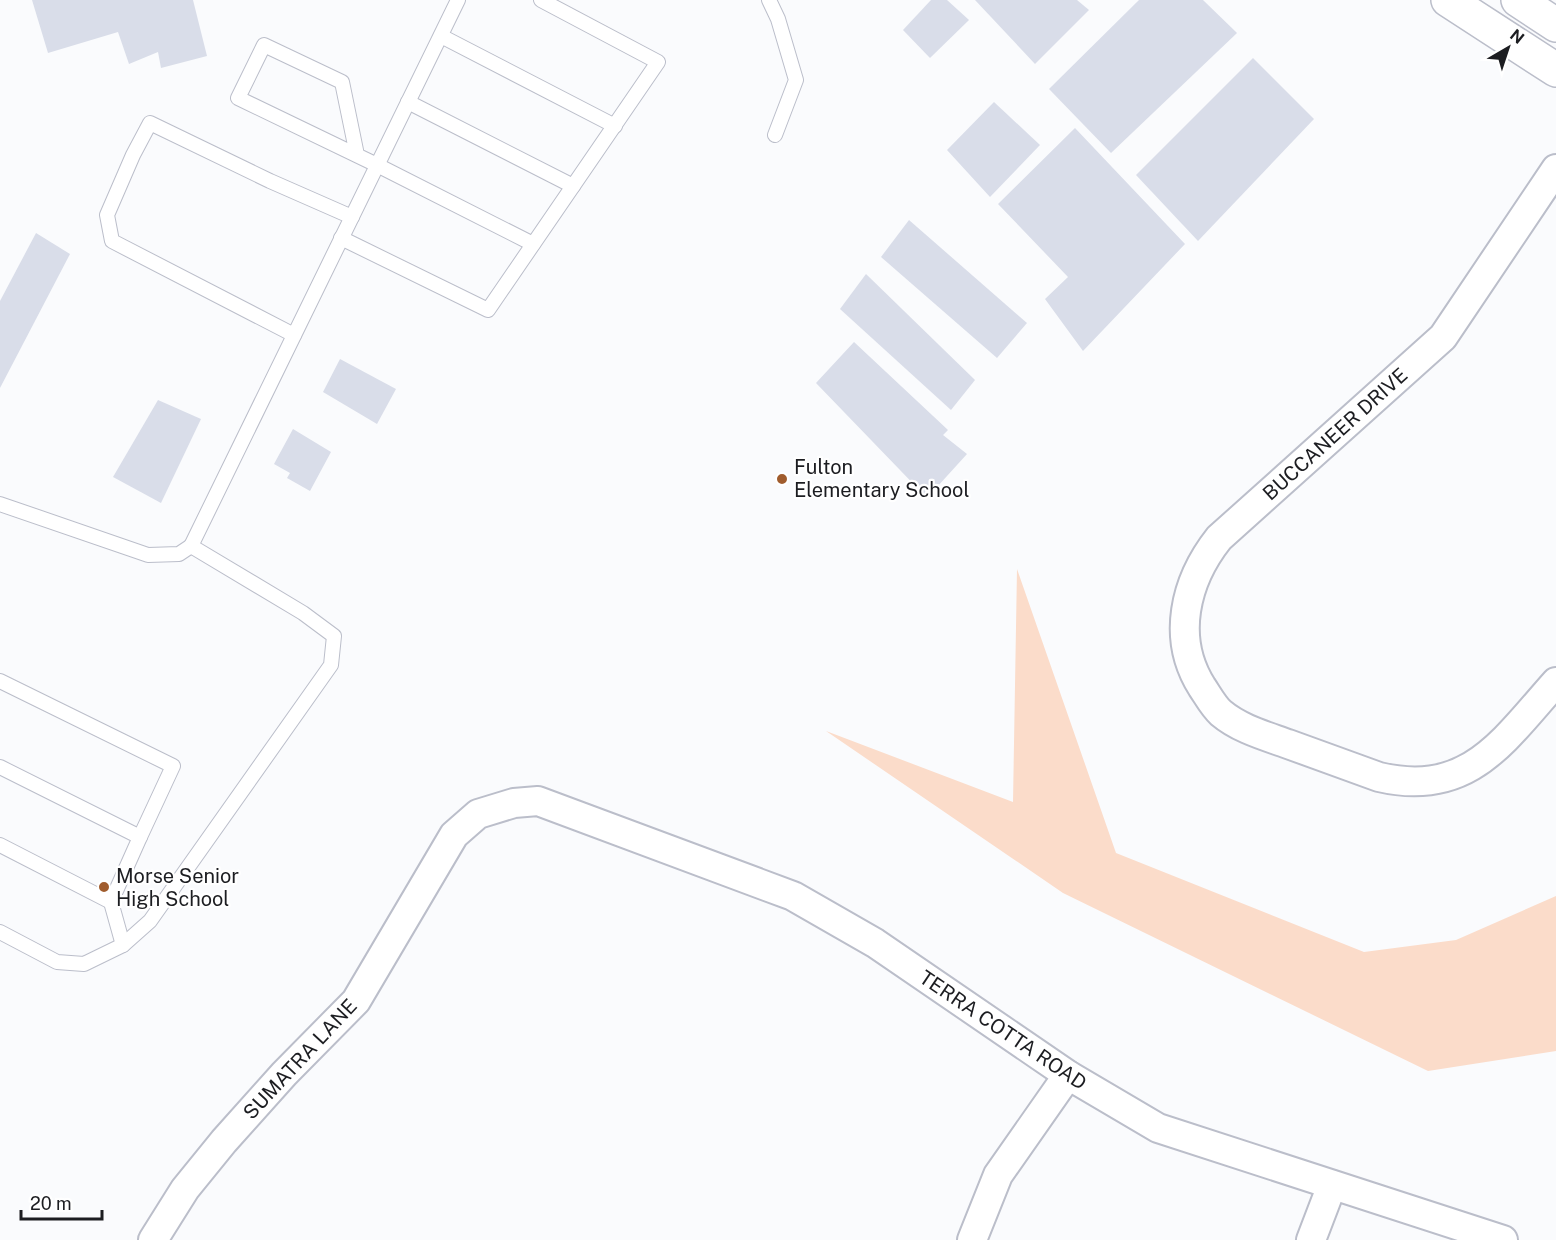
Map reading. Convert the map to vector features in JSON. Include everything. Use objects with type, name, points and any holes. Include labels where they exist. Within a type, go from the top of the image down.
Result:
[{"type":"main road","points":[[1448,0],[1556,70]]},
{"type":"main road","points":[[1518,0],[1556,25]]},
{"type":"street","name":"BUCCANEER DRIVE","points":[[1556,168],[1443,338],[1219,538],[1205,556],[1194,577],[1187,599],[1185,622],[1191,664],[1199,682],[1221,713],[1252,731],[1397,781],[1438,780],[1478,763],[1495,749],[1556,682]]},
{"type":"street","name":"TERRA COTTA ROAD","points":[[514,803],[538,801],[793,896],[874,943],[1068,1075],[1158,1128],[1503,1240]]},
{"type":"street","name":"SUMATRA LANE","points":[[153,1240],[185,1189],[224,1141],[284,1074],[356,1001],[454,834],[478,814],[514,803]]},
{"type":"street","points":[[972,1240],[998,1175],[1068,1075]]},
{"type":"street","points":[[1311,1240],[1332,1185]]},
{"type":"lane","points":[[0,504],[148,555],[178,554],[191,546],[458,0]]},
{"type":"lane","points":[[341,238],[488,310],[658,62],[542,0]]},
{"type":"lane","points":[[770,0],[796,80],[775,135]]},
{"type":"lane","points":[[441,36],[615,126]]},
{"type":"lane","points":[[357,155],[342,82],[264,45],[238,99],[357,155],[533,244]]},
{"type":"lane","points":[[408,102],[573,186]]},
{"type":"lane","points":[[294,335],[112,241],[107,215],[133,155],[150,123],[270,181],[352,217]]},
{"type":"lane","points":[[0,933],[57,962],[84,964],[123,945],[150,921],[331,665],[334,636],[303,613],[191,546]]},
{"type":"lane","points":[[0,681],[173,766],[111,902],[123,945]]},
{"type":"lane","points":[[0,767],[140,837]]},
{"type":"lane","points":[[0,845],[111,902]]},
{"type":"shaded area","points":[[1017,569],[1116,853],[1364,952],[1456,940],[1556,896],[1556,1051],[1428,1071],[1063,893],[826,731],[1013,802]]},
{"type":"building","points":[[32,0],[193,0],[207,56],[161,68],[158,52],[129,64],[118,32],[48,53]]},
{"type":"building","points":[[931,0],[947,0],[969,20],[930,58],[903,30]]},
{"type":"building","points":[[975,0],[1077,0],[1089,10],[1035,64]]},
{"type":"building","points":[[1139,0],[1203,0],[1237,33],[1111,153],[1049,89]]},
{"type":"building","points":[[1253,58],[1314,119],[1198,241],[1136,175]]},
{"type":"building","points":[[994,102],[1040,145],[990,197],[947,150]]},
{"type":"building","points":[[1075,128],[1185,244],[1083,351],[1045,299],[1068,277],[998,204]]},
{"type":"building","points":[[909,220],[1027,323],[997,358],[881,257]]},
{"type":"building","points":[[36,233],[70,254],[0,388],[0,301]]},
{"type":"building","points":[[866,274],[975,380],[951,410],[840,309]]},
{"type":"building","points":[[854,342],[948,430],[943,435],[967,454],[927,498],[816,383]]},
{"type":"building","points":[[340,359],[396,389],[377,424],[323,392]]},
{"type":"building","points":[[158,400],[201,419],[161,503],[113,477]]},
{"type":"building","points":[[293,429],[331,452],[310,491],[287,478],[290,473],[274,464]]},
{"type":"place","name":"Fulton Elementary School","points":[[782,479]]},
{"type":"place","name":"Morse Senior High School","points":[[104,887]]}]
